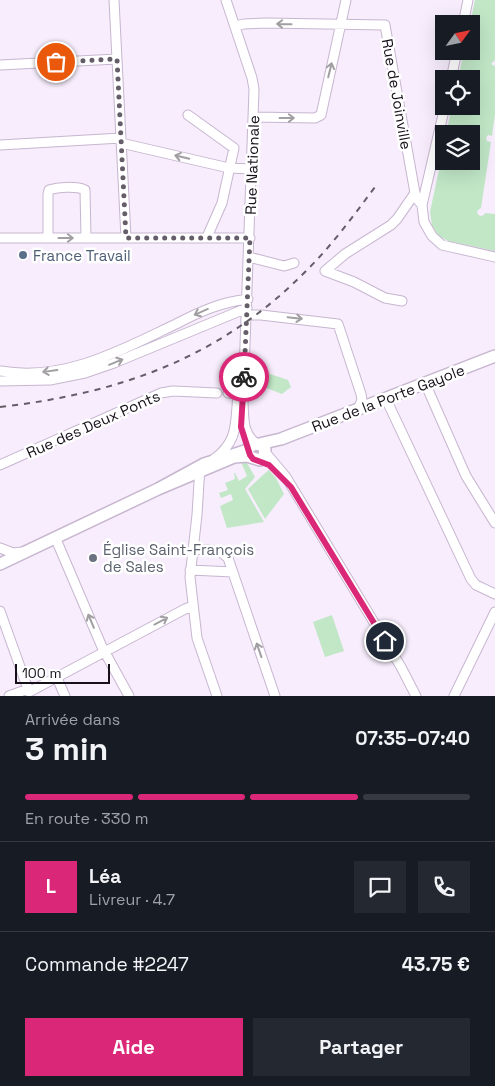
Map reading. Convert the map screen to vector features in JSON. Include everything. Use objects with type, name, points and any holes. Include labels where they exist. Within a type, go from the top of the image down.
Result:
[{"type":"main road","name":"Rue de la Porte Gayole","points":[[256,451],[281,439],[495,356]]},
{"type":"main road","points":[[199,469],[212,460],[256,451]]},
{"type":"main road","points":[[0,564],[199,469],[256,451]]},
{"type":"street","points":[[114,0],[126,238]]},
{"type":"street","name":"Rue Nationale","points":[[212,460],[225,450],[233,438],[242,396],[250,238],[253,81],[226,0]]},
{"type":"street","points":[[253,117],[315,118],[320,115],[346,0]]},
{"type":"street","points":[[464,15],[468,0]]},
{"type":"street","points":[[235,26],[266,23],[341,24]]},
{"type":"street","name":"Rue de Joinville","points":[[341,24],[385,25],[415,193],[422,205]]},
{"type":"street","points":[[0,65],[117,59]]},
{"type":"street","points":[[188,115],[234,148],[222,203],[207,237]]},
{"type":"street","points":[[443,115],[422,205],[425,226],[439,244],[495,256]]},
{"type":"street","points":[[0,145],[121,140],[229,168],[252,169]]},
{"type":"street","points":[[48,238],[49,190],[55,188],[82,188],[85,190],[86,238]]},
{"type":"street","points":[[402,301],[385,298],[354,282],[325,271],[345,254],[391,225],[400,216],[415,193]]},
{"type":"street","points":[[0,238],[250,238]]},
{"type":"street","points":[[249,257],[284,266],[294,263]]},
{"type":"street","points":[[0,375],[29,373],[80,365],[110,354],[218,304],[247,307],[261,315],[338,324],[362,394],[358,410]]},
{"type":"street","points":[[0,375],[50,380],[85,373],[114,363],[247,307]]},
{"type":"street","points":[[425,383],[466,476],[495,523]]},
{"type":"street","name":"Rue des Deux Ponts","points":[[0,465],[161,393],[173,391],[218,393]]},
{"type":"street","points":[[228,393],[242,396]]},
{"type":"street","name":"Rue Nationale","points":[[242,396],[246,432],[256,451]]},
{"type":"street","points":[[386,399],[471,579],[476,584],[495,594]]},
{"type":"street","points":[[256,451],[291,487],[401,667],[416,696]]},
{"type":"street","points":[[199,469],[197,515],[190,570],[198,643],[217,696]]},
{"type":"street","points":[[55,537],[104,652],[128,696]]},
{"type":"street","points":[[0,548],[13,554],[29,549]]},
{"type":"street","points":[[193,549],[222,552],[228,558],[275,696]]},
{"type":"street","points":[[190,570],[233,572]]},
{"type":"street","points":[[0,611],[29,692],[193,606]]},
{"type":"street","points":[[454,696],[495,612]]},
{"type":"street","points":[[57,678],[65,696]]},
{"type":"street","points":[[9,696],[28,689]]},
{"type":"green space","points":[[475,0],[495,0],[495,60],[491,64],[495,66],[495,114],[492,136],[488,135],[486,138],[487,141],[491,142],[481,208],[477,213],[480,216],[485,213],[495,214],[495,251],[448,241],[439,236],[432,226],[430,212],[439,170],[480,170],[480,125],[448,125],[450,115],[480,115],[480,70],[460,70],[462,60],[480,60],[480,15],[472,15]]},
{"type":"green space","points":[[264,372],[288,380],[291,387],[282,394],[264,387]]},
{"type":"green space","points":[[241,462],[247,463],[255,477],[245,489],[264,522],[227,528],[220,506],[233,500],[231,494],[221,498],[219,493],[228,490],[225,483],[235,479],[234,473],[239,481],[247,476]]},
{"type":"green space","points":[[269,470],[276,478],[284,494],[265,519],[248,489]]},
{"type":"green space","points":[[332,615],[344,651],[325,657],[313,622]]},
{"type":"railway","points":[[0,407],[44,401],[128,381],[167,366],[204,348],[240,326],[275,300],[308,269],[335,239],[375,187]]},
{"type":"way so far","points":[[56,62],[117,59],[126,238],[250,238],[244,377]]},
{"type":"place","name":"France Travail","points":[[23,255]]},
{"type":"place","name":"Église Saint-François de Sales","points":[[93,558]]},
{"type":"route","points":[[244,377],[241,427],[250,455],[253,459],[261,460],[269,465],[291,487],[385,641]]}]
